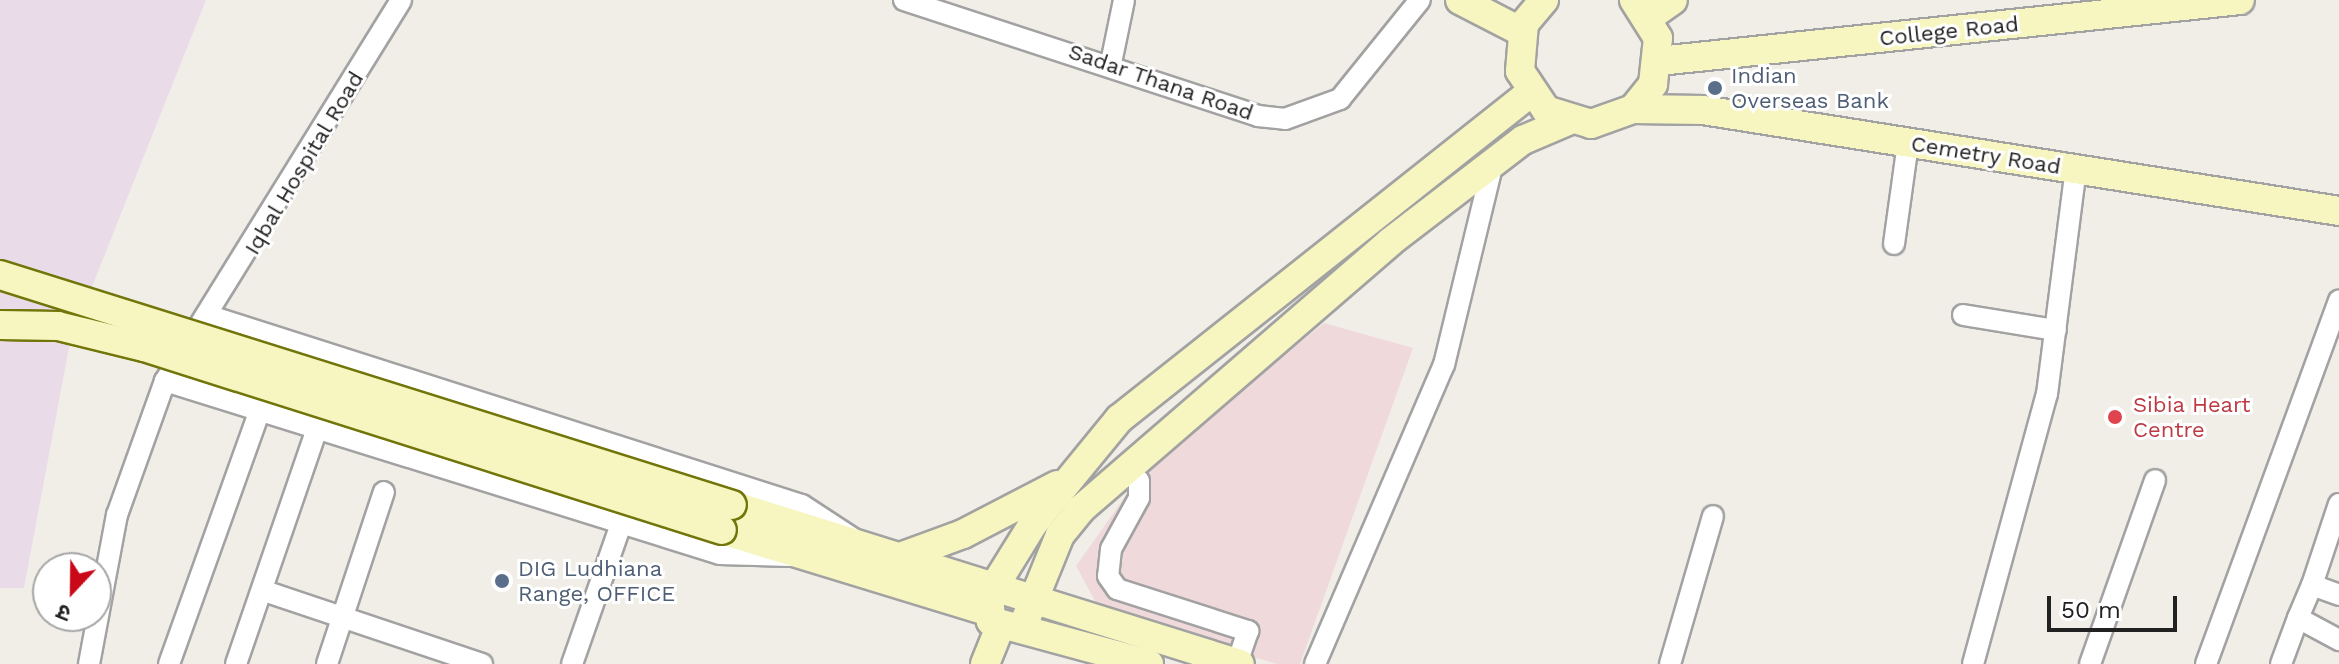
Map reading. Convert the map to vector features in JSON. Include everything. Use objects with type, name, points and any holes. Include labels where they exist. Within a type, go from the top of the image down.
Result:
[{"type":"street","name":"Iqbal Hospital Road","points":[[89,664],[117,515],[165,381],[206,320],[401,0]]},
{"type":"street","points":[[1111,63],[1124,0]]},
{"type":"street","name":"Sadar Thana Road","points":[[918,2],[1111,63],[1258,116],[1318,112],[1354,85],[1420,0]]},
{"type":"street","points":[[1460,0],[1532,15]]},
{"type":"street","points":[[1501,0],[1532,15]]},
{"type":"street","points":[[1673,0],[1642,8],[1656,73],[1703,110]]},
{"type":"street","name":"College Road","points":[[1656,73],[2240,0]]},
{"type":"street","points":[[1532,15],[1520,71],[1530,93],[1568,121]]},
{"type":"street","points":[[985,664],[1003,622],[1034,599],[1060,535],[1128,469],[1523,140],[1568,121],[1602,122],[1633,109],[1656,73]]},
{"type":"street","points":[[1003,622],[997,583],[1069,478],[1119,419],[1530,93]]},
{"type":"street","name":"Cemetry Road","points":[[1633,109],[1703,110],[2339,211]]},
{"type":"street","points":[[1894,244],[1908,143]]},
{"type":"street","points":[[1315,664],[1444,365],[1493,163]]},
{"type":"street","points":[[1973,664],[2047,394],[2076,169]]},
{"type":"street","points":[[0,275],[727,517],[809,555],[1003,622],[1149,664]]},
{"type":"street","points":[[2206,664],[2339,300]]},
{"type":"street","points":[[1963,315],[2056,330]]},
{"type":"street","points":[[206,320],[802,505],[843,526],[882,555]]},
{"type":"street","points":[[0,325],[58,326],[144,347],[727,517],[997,583],[1034,599],[1238,663],[1248,631],[1117,589],[1108,576],[1111,549],[1139,498],[1139,481],[1128,469]]},
{"type":"street","points":[[165,381],[259,413],[741,558],[809,555]]},
{"type":"street","points":[[169,664],[259,413]]},
{"type":"street","points":[[236,664],[264,591],[317,429]]},
{"type":"street","points":[[882,555],[963,534],[1069,478]]},
{"type":"street","points":[[2090,664],[2155,480]]},
{"type":"street","points":[[327,664],[384,492]]},
{"type":"street","points":[[2281,664],[2339,504]]},
{"type":"street","points":[[1670,664],[1713,516]]},
{"type":"street","points":[[572,664],[621,524]]},
{"type":"street","points":[[2312,585],[2339,595]]},
{"type":"street","points":[[264,591],[435,656],[482,664]]},
{"type":"street","points":[[2298,618],[2339,640]]},
{"type":"shaded area","points":[[0,0],[206,0],[70,342],[24,588],[0,588]]},
{"type":"shaded area","points":[[1324,323],[1413,348],[1300,664],[1277,664],[1101,612],[1076,566],[1146,467]]},
{"type":"place","name":"Indian Overseas Bank","points":[[1715,88]]},
{"type":"place","name":"Sibia Heart Centre","points":[[2115,417]]},
{"type":"place","name":"DIG Ludhiana Range, OFFICE","points":[[502,581]]}]
